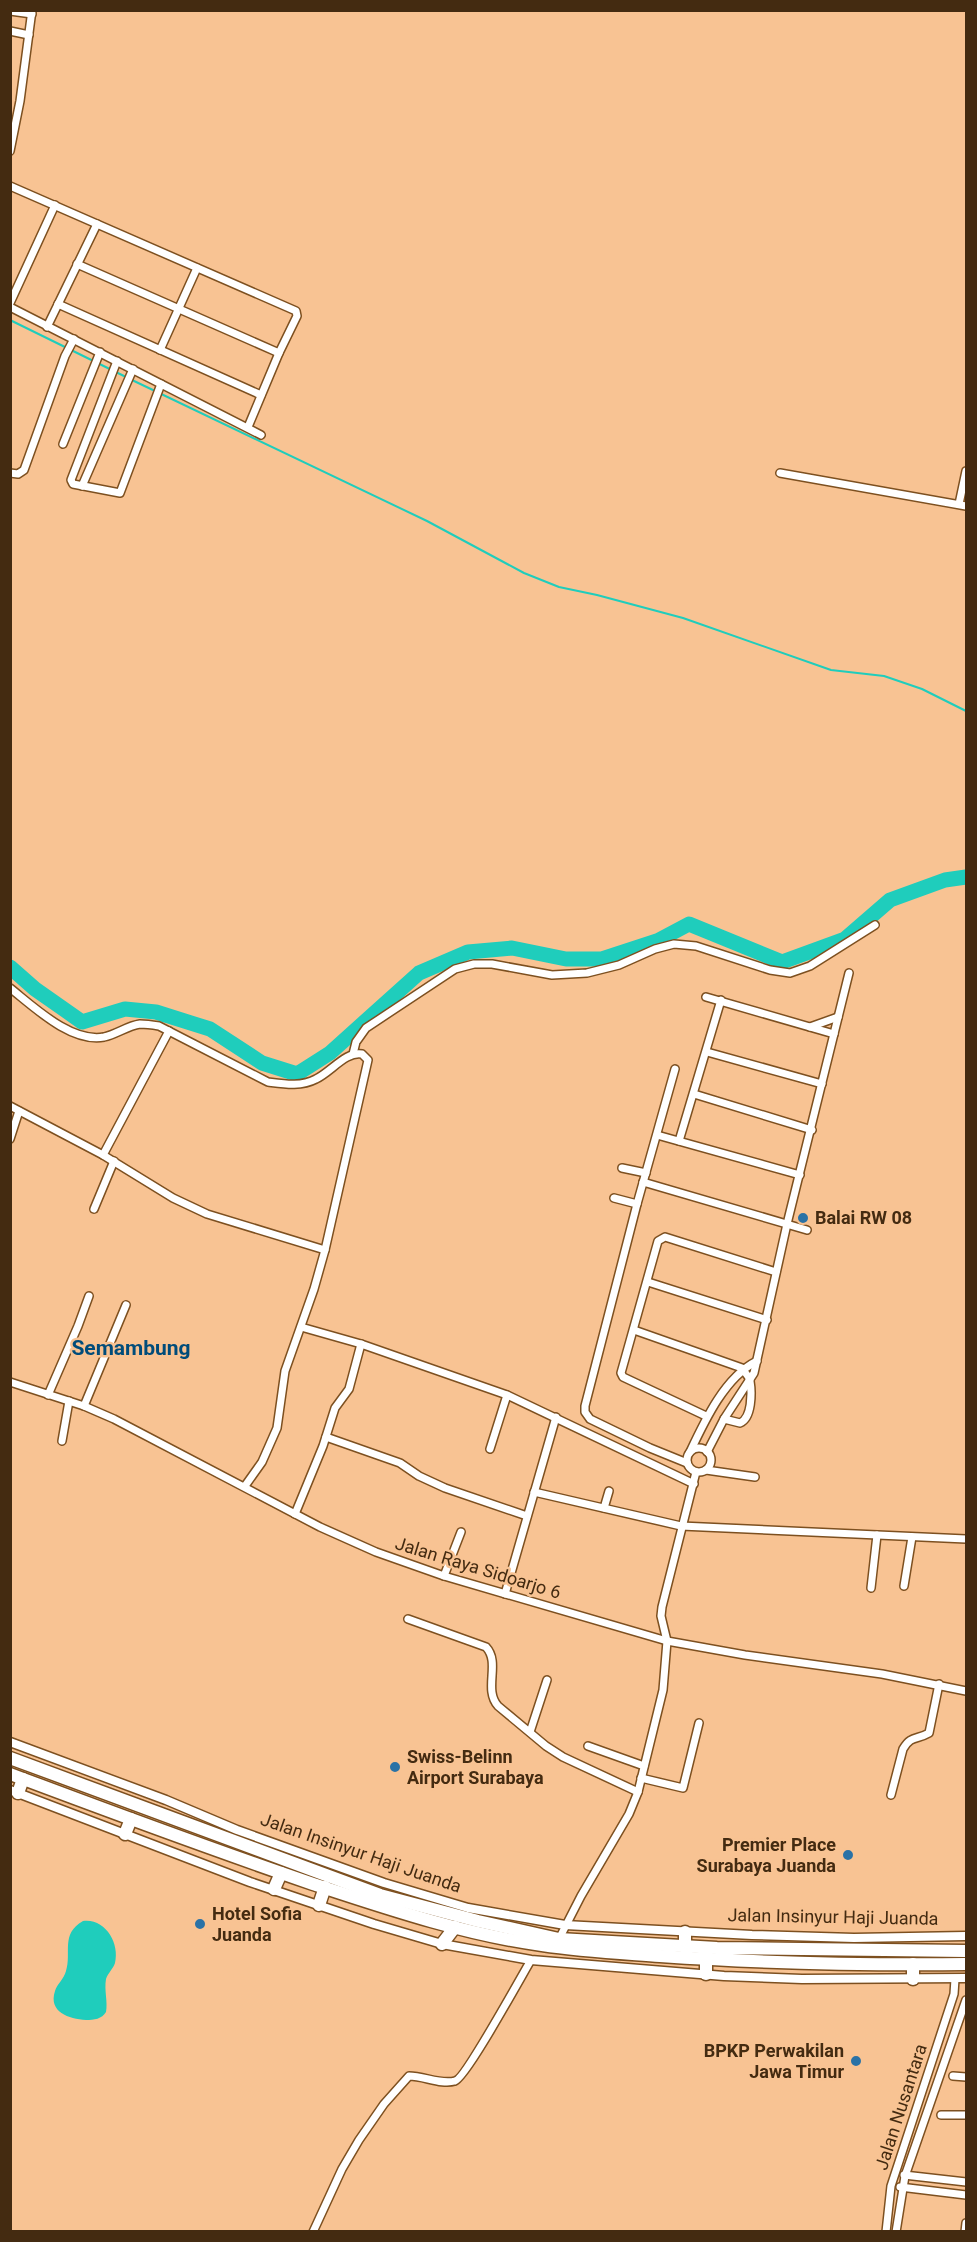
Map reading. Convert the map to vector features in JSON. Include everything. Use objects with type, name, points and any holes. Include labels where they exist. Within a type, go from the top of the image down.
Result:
[{"type":"highway","name":"Jalan Insinyur Haji Juanda","points":[[10,1758],[478,1921],[559,1939],[600,1947],[706,1959],[835,1965],[966,1964]]},
{"type":"highway","name":"Jalan Insinyur Haji Juanda","points":[[10,1774],[281,1873],[455,1927],[540,1945],[966,1951]]},
{"type":"highway","points":[[14,1792],[23,1779]]},
{"type":"highway","points":[[125,1834],[131,1819]]},
{"type":"highway","points":[[274,1889],[281,1873]]},
{"type":"highway","points":[[319,1905],[325,1887]]},
{"type":"highway","points":[[442,1944],[455,1927]]},
{"type":"highway","points":[[685,1947],[686,1932]]},
{"type":"highway","points":[[706,1959],[706,1974]]},
{"type":"highway","points":[[913,1964],[913,1979]]},
{"type":"highway","points":[[835,1965],[836,1978]]},
{"type":"street","points":[[10,11],[32,12],[20,101],[10,151]]},
{"type":"street","points":[[10,32],[29,35]]},
{"type":"street","points":[[10,99],[20,101]]},
{"type":"street","points":[[11,188],[55,205],[296,311],[297,316],[248,427]]},
{"type":"street","points":[[10,303],[55,205]]},
{"type":"street","points":[[47,327],[97,224]]},
{"type":"street","points":[[78,264],[279,353]]},
{"type":"street","points":[[160,350],[197,268]]},
{"type":"street","points":[[58,304],[261,395]]},
{"type":"street","points":[[10,308],[74,340],[116,365],[261,435]]},
{"type":"street","points":[[10,473],[18,474],[24,470],[74,340]]},
{"type":"street","points":[[63,444],[99,355]]},
{"type":"street","points":[[116,365],[71,480],[73,484],[120,493],[161,387]]},
{"type":"street","points":[[82,486],[132,371]]},
{"type":"street","points":[[780,473],[963,505],[966,471]]},
{"type":"street","points":[[10,988],[52,1022],[91,1038],[103,1037],[141,1024],[159,1026],[268,1082],[304,1084],[316,1079],[353,1054],[356,1042],[366,1028],[456,969],[474,964],[492,963],[552,975],[587,973],[618,965],[655,949],[674,944],[696,946],[770,970],[790,973],[810,966],[875,925]]},
{"type":"street","points":[[706,1470],[710,1461],[707,1452],[724,1419],[754,1372],[768,1320],[787,1224],[849,973]]},
{"type":"street","points":[[706,997],[834,1034]]},
{"type":"street","points":[[679,1142],[721,1000]]},
{"type":"street","points":[[810,1027],[838,1017]]},
{"type":"street","points":[[103,1155],[169,1031]]},
{"type":"street","points":[[707,1052],[822,1084]]},
{"type":"street","points":[[244,1486],[262,1462],[277,1428],[285,1371],[301,1327],[368,1064],[364,1056],[353,1054]]},
{"type":"street","points":[[675,1069],[637,1204],[585,1412],[590,1419],[687,1463],[696,1472],[706,1470],[755,1478]]},
{"type":"street","points":[[694,1094],[812,1130]]},
{"type":"street","points":[[10,1106],[114,1161],[173,1198],[207,1214],[320,1248]]},
{"type":"street","points":[[10,1139],[19,1111]]},
{"type":"street","points":[[657,1135],[800,1175]]},
{"type":"street","points":[[94,1209],[114,1161]]},
{"type":"street","points":[[622,1168],[646,1173]]},
{"type":"street","points":[[643,1182],[807,1230]]},
{"type":"street","points":[[614,1198],[637,1204]]},
{"type":"street","points":[[706,1416],[623,1377],[621,1368],[648,1282],[658,1241],[662,1238],[776,1272]]},
{"type":"street","points":[[648,1282],[768,1320]]},
{"type":"street","points":[[48,1395],[89,1296]]},
{"type":"street","points":[[84,1407],[126,1305]]},
{"type":"street","points":[[301,1327],[361,1344],[507,1395],[694,1484]]},
{"type":"street","points":[[634,1330],[742,1368],[749,1378],[751,1395],[745,1421],[741,1423],[724,1419]]},
{"type":"street","points":[[295,1514],[326,1437],[335,1408],[349,1389],[361,1344]]},
{"type":"street","points":[[687,1463],[706,1416],[742,1368],[757,1361]]},
{"type":"street","name":"Jalan Raya Sidoarjo 6","points":[[10,1382],[69,1401],[114,1419],[295,1514],[376,1552],[444,1576],[667,1641],[939,1684],[966,1691]]},
{"type":"street","points":[[490,1449],[507,1395]]},
{"type":"street","points":[[62,1441],[69,1401]]},
{"type":"street","points":[[505,1594],[556,1417]]},
{"type":"street","points":[[326,1437],[400,1463],[419,1476],[445,1488],[527,1516]]},
{"type":"street","points":[[690,1452],[699,1449],[707,1452]]},
{"type":"street","points":[[559,1939],[619,1834],[638,1792],[660,1710],[667,1641],[661,1616],[681,1526],[696,1472]]},
{"type":"street","points":[[604,1508],[609,1491]]},
{"type":"street","points":[[534,1492],[681,1526],[966,1539]]},
{"type":"street","points":[[444,1576],[461,1532]]},
{"type":"street","points":[[871,1588],[877,1535]]},
{"type":"street","points":[[904,1586],[912,1537]]},
{"type":"street","points":[[408,1619],[489,1649],[493,1660],[491,1692],[493,1700],[546,1746],[563,1757],[638,1792]]},
{"type":"street","points":[[530,1732],[547,1680]]},
{"type":"street","points":[[891,1795],[906,1743],[913,1737],[929,1732],[939,1684]]},
{"type":"street","points":[[641,1778],[683,1788],[699,1723]]},
{"type":"street","name":"Jalan Insinyur Haji Juanda","points":[[10,1742],[166,1800],[382,1889],[468,1908],[565,1925],[686,1932],[854,1938],[966,1936]]},
{"type":"street","points":[[588,1746],[644,1766]]},
{"type":"street","points":[[14,1792],[319,1905],[442,1944],[531,1960],[706,1974],[802,1979],[966,1978]]},
{"type":"street","points":[[313,2232],[348,2159],[372,2120],[404,2080],[412,2076],[454,2082],[458,2080],[472,2062],[531,1960]]},
{"type":"street","name":"Jalan Nusantara","points":[[886,2232],[891,2186],[954,1994],[955,1979]]},
{"type":"street","name":"Jalan Nusantara","points":[[896,2232],[905,2176],[966,2000]]},
{"type":"street","points":[[953,2076],[966,2077]]},
{"type":"street","points":[[941,2115],[966,2115]]},
{"type":"street","points":[[895,2174],[966,2182]]},
{"type":"street","points":[[891,2186],[966,2195]]},
{"type":"street","points":[[965,2232],[966,2223]]},
{"type":"water","points":[[83,1921],[98,1923],[109,1933],[116,1955],[115,1963],[106,1979],[106,2012],[100,2018],[92,2020],[67,2016],[54,2004],[56,1988],[64,1977],[68,1964],[68,1944],[71,1932]]},
{"type":"waterway","points":[[10,320],[126,377]]},
{"type":"waterway","points":[[132,380],[427,521],[524,573],[559,587],[683,618],[831,670],[884,676],[922,689],[966,711]]},
{"type":"waterway","points":[[10,967],[35,989],[82,1022],[125,1009],[156,1012],[210,1029],[262,1063],[297,1074],[330,1053],[419,973],[468,952],[512,948],[566,959],[602,959],[657,941],[689,924],[782,962],[845,939],[890,900],[945,880],[966,877]]},
{"type":"place","name":"Balai RW 08","points":[[803,1218]]},
{"type":"place","name":"Swiss-Belinn Airport Surabaya","points":[[395,1767]]},
{"type":"place","name":"Premier Place Surabaya Juanda","points":[[848,1855]]},
{"type":"place","name":"Hotel Sofia Juanda","points":[[200,1924]]},
{"type":"place","name":"BPKP Perwakilan Jawa Timur","points":[[856,2061]]},
{"type":"district","name":"Semambung","points":[[131,1348]]}]
